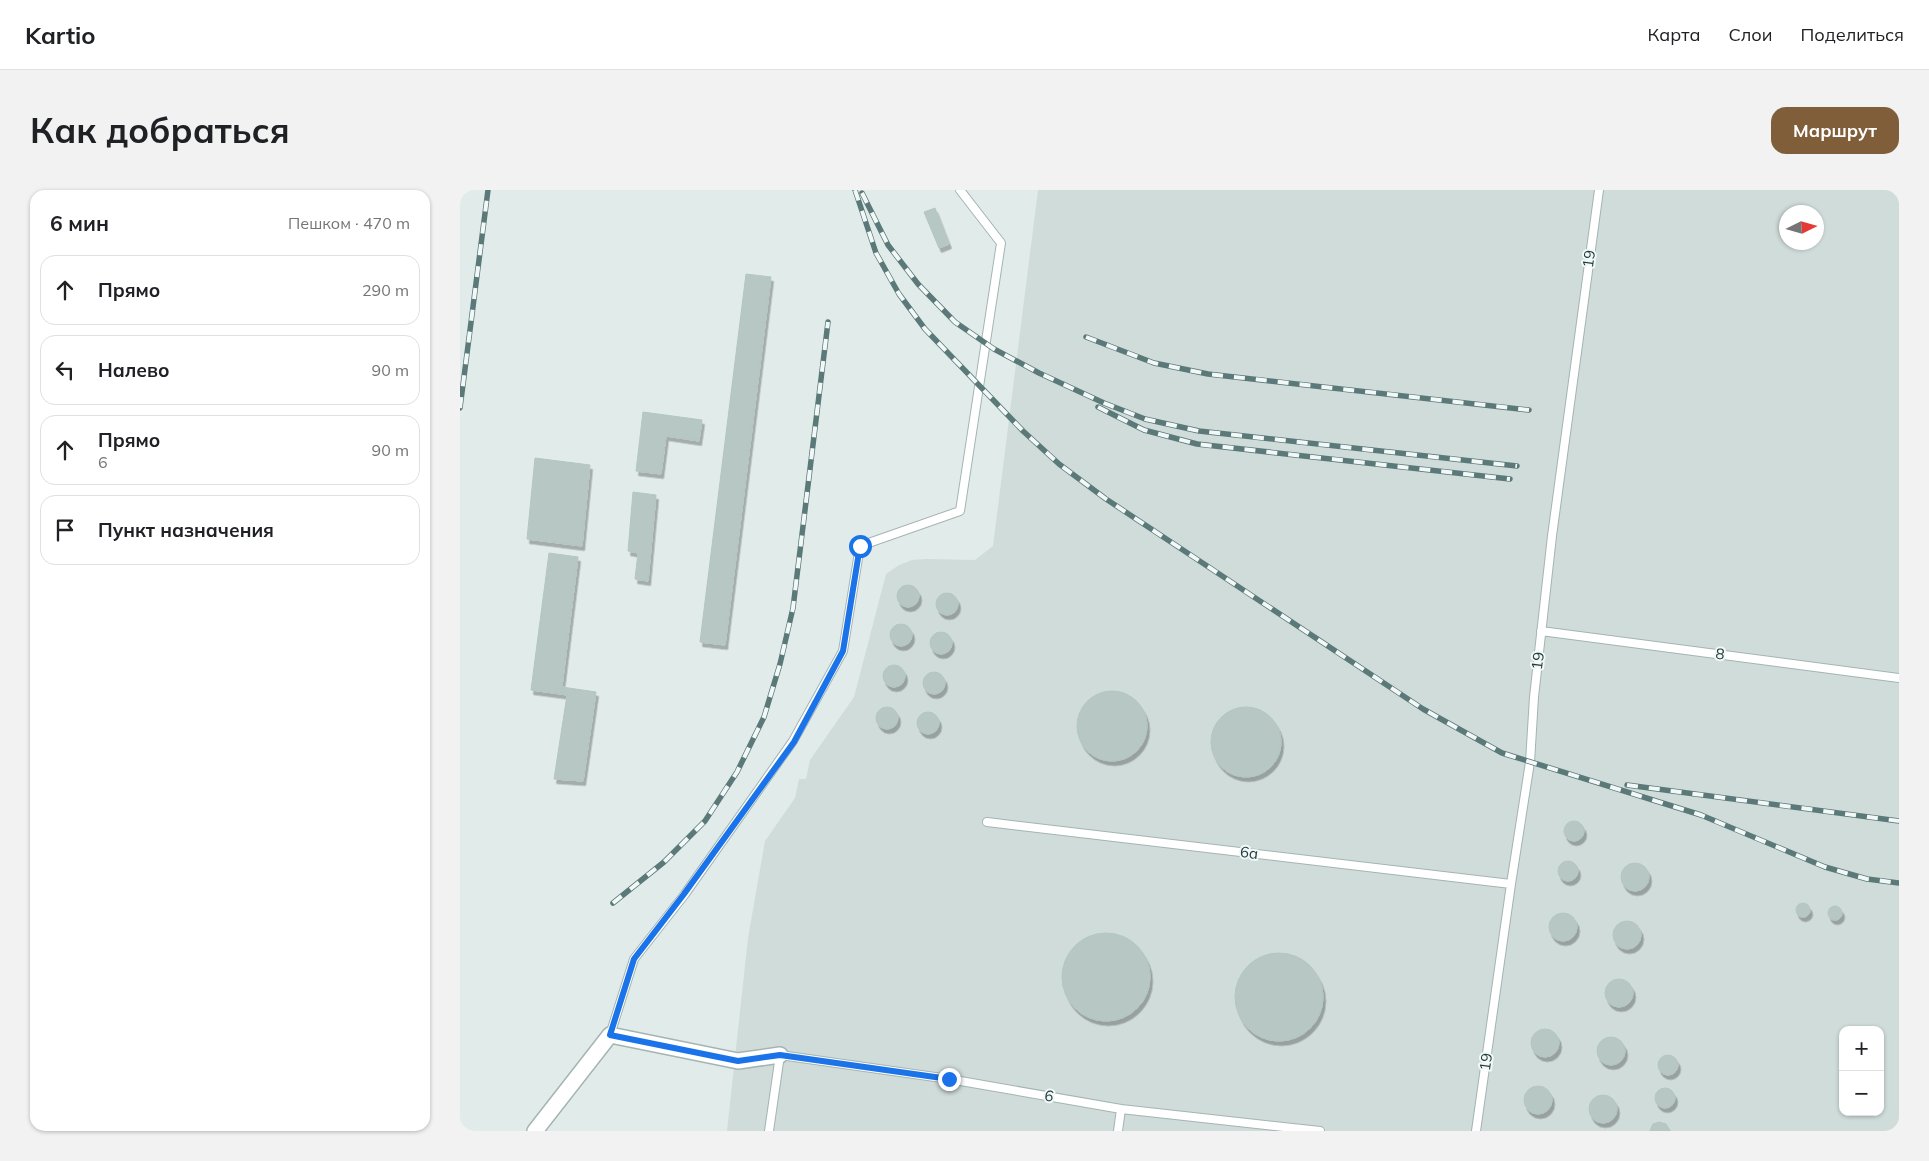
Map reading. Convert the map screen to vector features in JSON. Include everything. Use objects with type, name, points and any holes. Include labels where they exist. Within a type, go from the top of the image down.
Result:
[{"type":"street","points":[[535,1131],[610,1035],[738,1061],[780,1055]]},
{"type":"lane","points":[[610,1035],[634,959],[684,894],[794,742],[843,651],[860,546],[960,511],[1000,243],[960,190]]},
{"type":"lane","name":"19","points":[[1476,1131],[1510,884],[1530,762],[1534,697],[1552,536],[1599,190]]},
{"type":"lane","name":"8","points":[[1542,631],[1899,678]]},
{"type":"lane","name":"6a","points":[[987,822],[1510,884]]},
{"type":"lane","points":[[769,1131],[780,1055]]},
{"type":"lane","name":"6","points":[[780,1055],[949,1079],[1121,1109],[1320,1131]]},
{"type":"lane","points":[[1118,1131],[1121,1109]]},
{"type":"shaded area","points":[[1038,190],[1899,190],[1899,1131],[727,1131],[748,938],[765,841],[795,798],[799,779],[806,779],[810,760],[854,697],[886,574],[899,565],[912,560],[975,560],[993,546]]},
{"type":"building","points":[[935,208],[949,244],[939,248],[924,212]]},
{"type":"building","points":[[746,274],[771,277],[725,645],[700,642]]},
{"type":"building","points":[[643,412],[702,420],[699,441],[666,436],[661,474],[636,471]]},
{"type":"building","points":[[535,458],[590,465],[582,546],[527,539]]},
{"type":"building","points":[[633,492],[656,495],[648,581],[635,579],[638,553],[628,551]]},
{"type":"building","points":[[549,553],[578,557],[561,694],[531,690]]},
{"type":"building","points":[[908,585],[916,588],[919,596],[916,604],[908,607],[900,604],[897,596],[900,588]]},
{"type":"building","points":[[947,593],[955,596],[958,604],[955,612],[947,615],[939,612],[936,604],[939,596]]},
{"type":"building","points":[[901,624],[909,627],[912,635],[909,643],[901,646],[893,643],[890,635],[893,627]]},
{"type":"building","points":[[941,632],[949,635],[952,643],[949,651],[941,654],[933,651],[930,643],[933,635]]},
{"type":"building","points":[[894,665],[902,668],[905,676],[902,684],[894,687],[886,684],[883,676],[886,668]]},
{"type":"building","points":[[934,672],[942,675],[945,683],[942,691],[934,694],[926,691],[923,683],[926,675]]},
{"type":"building","points":[[562,687],[596,692],[583,781],[554,779],[567,695],[561,694]]},
{"type":"building","points":[[1112,691],[1125,694],[1137,701],[1144,713],[1147,726],[1144,739],[1137,751],[1125,758],[1112,761],[1099,758],[1087,751],[1080,739],[1077,726],[1080,713],[1087,701],[1099,694]]},
{"type":"building","points":[[887,707],[895,710],[898,718],[895,726],[887,729],[879,726],[876,718],[879,710]]},
{"type":"building","points":[[1246,707],[1259,710],[1271,717],[1278,729],[1281,742],[1278,755],[1271,767],[1259,774],[1246,777],[1233,774],[1221,767],[1214,755],[1211,742],[1214,729],[1221,717],[1233,710]]},
{"type":"building","points":[[928,712],[936,715],[939,723],[936,731],[928,734],[920,731],[917,723],[920,715]]},
{"type":"building","points":[[1574,821],[1581,824],[1584,831],[1581,838],[1574,841],[1567,838],[1564,831],[1567,824]]},
{"type":"building","points":[[1568,861],[1575,864],[1578,871],[1575,878],[1568,881],[1561,878],[1558,871],[1561,864]]},
{"type":"building","points":[[1635,863],[1645,867],[1649,877],[1645,887],[1635,891],[1625,887],[1621,877],[1625,867]]},
{"type":"building","points":[[1800,903],[1806,903],[1810,910],[1806,917],[1800,917],[1796,913],[1796,907]]},
{"type":"building","points":[[1832,906],[1838,906],[1842,913],[1838,920],[1832,920],[1828,916],[1828,910]]},
{"type":"building","points":[[1563,913],[1573,917],[1577,927],[1573,937],[1563,941],[1553,937],[1549,927],[1553,917]]},
{"type":"building","points":[[1627,921],[1637,925],[1641,935],[1637,945],[1627,949],[1617,945],[1613,935],[1617,925]]},
{"type":"building","points":[[1106,933],[1123,937],[1137,946],[1146,960],[1150,977],[1146,994],[1137,1008],[1123,1017],[1106,1021],[1089,1017],[1075,1008],[1066,994],[1062,977],[1066,960],[1075,946],[1089,937]]},
{"type":"building","points":[[1279,953],[1296,957],[1310,966],[1319,980],[1323,997],[1319,1014],[1310,1028],[1296,1037],[1279,1041],[1262,1037],[1248,1028],[1239,1014],[1235,997],[1239,980],[1248,966],[1262,957]]},
{"type":"building","points":[[1619,979],[1629,983],[1633,993],[1629,1003],[1619,1007],[1609,1003],[1605,993],[1609,983]]},
{"type":"building","points":[[1545,1029],[1555,1033],[1559,1043],[1555,1053],[1545,1057],[1535,1053],[1531,1043],[1535,1033]]},
{"type":"building","points":[[1611,1037],[1621,1041],[1625,1051],[1621,1061],[1611,1065],[1601,1061],[1597,1051],[1601,1041]]},
{"type":"building","points":[[1668,1055],[1675,1058],[1678,1065],[1675,1072],[1668,1075],[1661,1072],[1658,1065],[1661,1058]]},
{"type":"building","points":[[1538,1086],[1548,1090],[1552,1100],[1548,1110],[1538,1114],[1528,1110],[1524,1100],[1528,1090]]},
{"type":"building","points":[[1665,1088],[1672,1091],[1675,1098],[1672,1105],[1665,1108],[1658,1105],[1655,1098],[1658,1091]]},
{"type":"building","points":[[1603,1095],[1613,1099],[1617,1109],[1613,1119],[1603,1123],[1593,1119],[1589,1109],[1593,1099]]},
{"type":"building","points":[[1659,1122],[1666,1124],[1670,1131],[1650,1131],[1653,1124]]},
{"type":"railway","points":[[460,408],[488,190]]},
{"type":"railway","points":[[855,190],[876,253],[899,294],[925,329],[1023,431],[1059,464],[1106,499],[1423,709],[1502,753],[1701,815],[1825,867],[1867,879],[1899,883]]},
{"type":"railway","points":[[862,193],[888,245],[918,284],[955,322],[994,349],[1039,373],[1104,403],[1145,419],[1199,431],[1517,466]]},
{"type":"railway","points":[[613,903],[664,862],[705,821],[737,772],[764,717],[780,664],[793,608],[828,322]]},
{"type":"railway","points":[[1086,337],[1154,363],[1208,374],[1529,410]]},
{"type":"railway","points":[[1098,407],[1144,430],[1197,444],[1510,479]]},
{"type":"railway","points":[[1627,785],[1899,821]]},
{"type":"route","points":[[860,546],[843,651],[794,742],[684,894],[634,959],[610,1035],[738,1061],[780,1055],[949,1079]]}]
